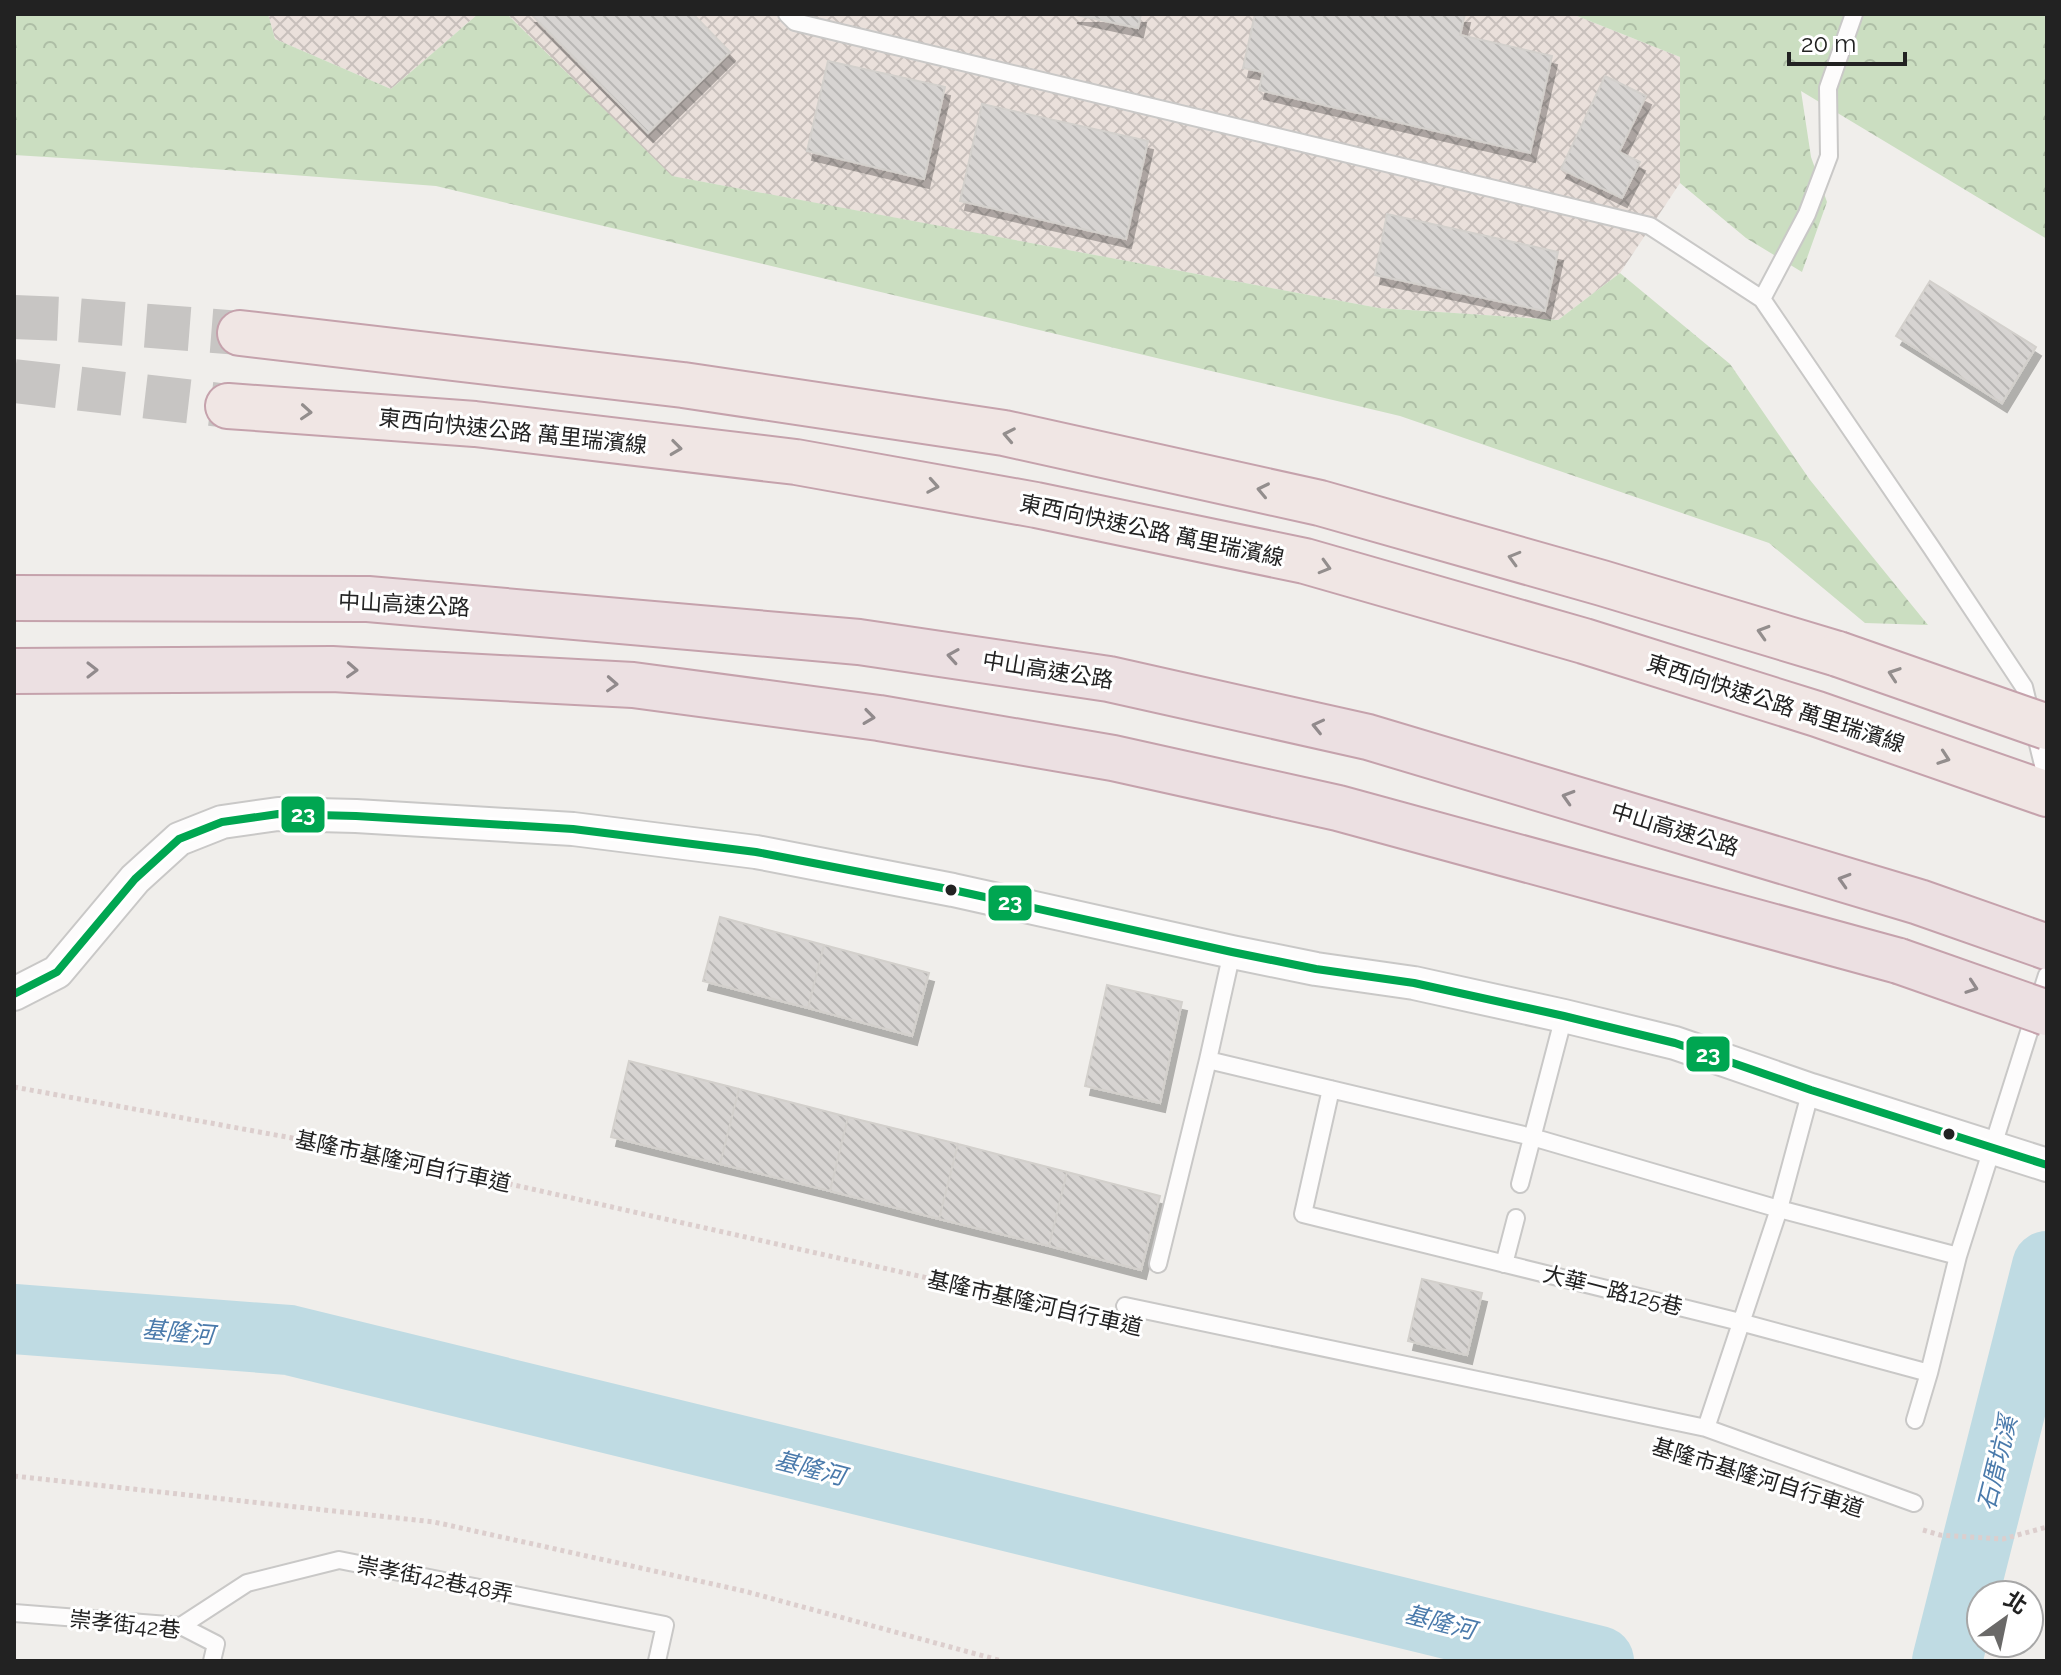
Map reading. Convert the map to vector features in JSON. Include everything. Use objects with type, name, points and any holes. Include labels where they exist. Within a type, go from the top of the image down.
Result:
[{"type":"highway","points":[[240,333],[683,385],[1004,433],[1320,503],[1838,654],[2047,727]]},
{"type":"highway","name":"東西向快速公路 萬里瑞濱線","points":[[228,406],[475,424],[780,460],[1036,505],[1305,561],[1584,641],[1817,714],[2047,794]]},
{"type":"highway","name":"中山高速公路","points":[[14,598],[368,599],[859,642],[1109,679],[1368,737],[1919,902],[2047,947]]},
{"type":"highway","points":[[14,671],[332,669],[633,685],[879,718],[1113,758],[1338,808],[1899,961],[2047,1013]]},
{"type":"street","points":[[14,994],[57,972],[135,879],[179,839],[222,822],[278,814],[573,829],[756,852],[953,890],[1232,952],[1316,969],[1414,983],[1564,1016],[1675,1043],[2045,1164]]},
{"type":"lane","points":[[787,14],[795,22],[1650,226],[1762,299],[2024,687],[2047,781]]},
{"type":"lane","points":[[1762,299],[1807,214],[1829,156],[1828,88],[1854,14]]},
{"type":"lane","points":[[1158,1264],[1232,952]]},
{"type":"lane","points":[[1915,1420],[1958,1256],[2047,975]]},
{"type":"lane","points":[[1520,1184],[1564,1016]]},
{"type":"lane","points":[[1208,1060],[1532,1137],[1779,1209],[1958,1256]]},
{"type":"lane","name":"大華一路125巷","points":[[1331,1089],[1303,1214],[1740,1322],[1929,1373]]},
{"type":"lane","points":[[1706,1428],[1779,1209],[1811,1090]]},
{"type":"lane","points":[[1504,1264],[1516,1218]]},
{"type":"lane","points":[[1125,1306],[1706,1428],[1914,1503]]},
{"type":"lane","name":"崇孝街42巷48弄","points":[[181,1626],[247,1583],[339,1560],[665,1625],[657,1661]]},
{"type":"lane","name":"崇孝街42巷","points":[[14,1613],[181,1626],[216,1644],[212,1661]]},
{"type":"path","name":"基隆市基隆河自行車道","points":[[14,1087],[363,1151],[1109,1319]]},
{"type":"path","points":[[14,1476],[434,1522],[744,1591],[1002,1661]]},
{"type":"path","points":[[1910,1525],[1940,1535],[2003,1539],[2047,1527]]},
{"type":"shaded area","points":[[268,14],[478,14],[391,89],[275,39]]},
{"type":"shaded area","points":[[507,14],[1572,14],[1680,57],[1680,183],[1620,273],[1558,320],[1379,308],[671,176]]},
{"type":"green space","points":[[14,14],[268,14],[275,39],[391,89],[478,14],[507,14],[672,176],[1379,308],[1558,320],[1620,273],[1730,364],[1810,480],[1928,625],[1865,623],[1769,543],[1400,416],[436,186],[14,155]]},
{"type":"green space","points":[[1572,14],[2047,14],[2047,239],[1801,91],[1811,157],[1827,202],[1802,272],[1746,238],[1680,183],[1680,57]]},
{"type":"building","points":[[531,14],[693,14],[730,52],[648,133]]},
{"type":"building","points":[[1072,14],[1141,14],[1138,28]]},
{"type":"building","points":[[1255,14],[1465,14],[1460,35],[1552,56],[1530,153],[1259,90],[1263,72],[1243,68]]},
{"type":"building","points":[[828,61],[945,87],[924,179],[807,151]]},
{"type":"building","points":[[1605,76],[1646,96],[1619,152],[1640,162],[1622,198],[1561,169]]},
{"type":"building","points":[[982,104],[1148,141],[1126,239],[960,201]]},
{"type":"building","points":[[1387,214],[1558,252],[1545,311],[1375,275]]},
{"type":"building","points":[[1930,281],[2036,347],[2002,403],[1896,336]]},
{"type":"building","points":[[720,917],[824,945],[808,1008],[703,981]]},
{"type":"building","points":[[824,945],[929,973],[912,1036],[808,1008]]},
{"type":"building","points":[[1107,985],[1182,1002],[1160,1103],[1085,1086]]},
{"type":"building","points":[[629,1061],[739,1089],[720,1164],[611,1137]]},
{"type":"building","points":[[739,1089],[848,1117],[830,1191],[720,1164]]},
{"type":"building","points":[[848,1117],[958,1144],[939,1219],[830,1191]]},
{"type":"building","points":[[958,1144],[1067,1172],[1049,1246],[939,1219]]},
{"type":"building","points":[[1067,1172],[1160,1196],[1141,1270],[1049,1246]]},
{"type":"building","points":[[1422,1279],[1482,1293],[1467,1355],[1408,1341]]},
{"type":"waterway","name":"石厝坑溪","points":[[1947,1661],[2047,1266]]},
{"type":"waterway","name":"基隆河","points":[[14,1319],[289,1340],[1599,1661]]},
{"type":"tunnel","points":[[14,317],[240,333]]},
{"type":"tunnel","points":[[14,381],[228,406]]},
{"type":"transit line","name":"23","points":[[14,994],[57,972],[135,879],[179,839],[222,822],[278,814],[573,829],[756,852],[953,890],[1232,952],[1316,969],[1414,983],[1564,1016],[1675,1043],[2047,1165]]}]
